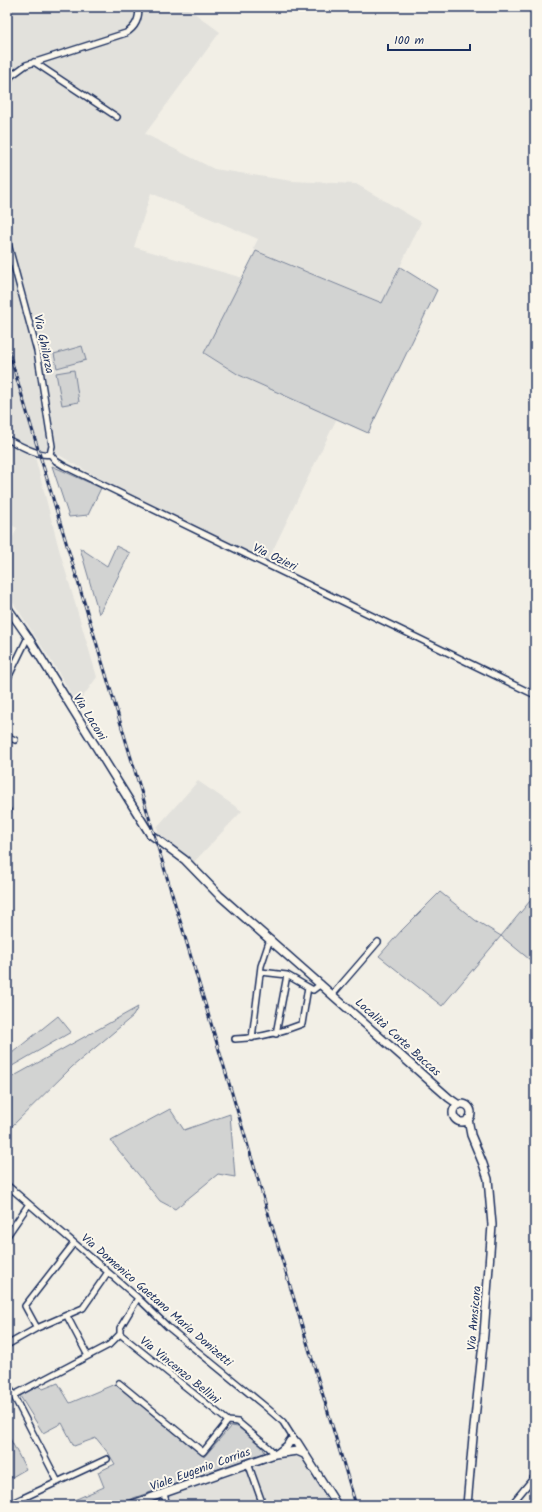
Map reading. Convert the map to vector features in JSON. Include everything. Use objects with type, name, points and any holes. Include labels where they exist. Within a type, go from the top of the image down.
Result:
[{"type":"street","points":[[7,84],[11,76],[26,65],[126,33],[133,28],[139,14],[139,7]]},
{"type":"street","points":[[34,62],[116,117]]},
{"type":"street","name":"Via Ghilarza","points":[[7,240],[37,351],[52,446],[50,454]]},
{"type":"street","name":"Via Ozieri","points":[[7,440],[36,452],[46,455],[50,454],[56,461],[64,466],[535,695]]},
{"type":"street","name":"Via Laconi","points":[[7,607],[28,637],[150,834],[156,839]]},
{"type":"street","points":[[7,680],[28,637]]},
{"type":"street","points":[[7,736],[15,740]]},
{"type":"street","name":"Località Corte Baccas","points":[[156,839],[185,860],[219,895],[333,994],[449,1098],[457,1107]]},
{"type":"street","points":[[252,1038],[261,972],[270,939]]},
{"type":"street","points":[[333,994],[378,942]]},
{"type":"street","points":[[261,972],[287,976],[313,990],[321,984]]},
{"type":"street","points":[[276,1034],[287,976]]},
{"type":"street","points":[[235,1039],[276,1034],[302,1024],[308,987]]},
{"type":"street","points":[[466,1106],[470,1109],[471,1114],[468,1119],[460,1122],[454,1118],[453,1113],[457,1107],[466,1106]]},
{"type":"street","name":"Via Amsicora","points":[[467,1505],[472,1437],[484,1334],[492,1225],[488,1179],[471,1135],[468,1119]]},
{"type":"street","name":"Via Amsicora","points":[[460,1122],[471,1135]]},
{"type":"street","name":"Via Domenico Gaetano Maria Donizetti","points":[[7,1185],[138,1298],[174,1332],[283,1422],[290,1433],[295,1447]]},
{"type":"street","points":[[7,1236],[30,1204]]},
{"type":"street","points":[[37,1328],[25,1306],[74,1243]]},
{"type":"street","points":[[7,1345],[37,1328],[83,1308],[108,1272]]},
{"type":"street","points":[[14,1395],[109,1345],[120,1334],[120,1328],[138,1298]]},
{"type":"street","points":[[67,1316],[88,1356]]},
{"type":"street","name":"Via Vincenzo Bellini","points":[[120,1334],[228,1421],[238,1422],[276,1454]]},
{"type":"street","points":[[7,1383],[58,1482]]},
{"type":"street","points":[[119,1383],[203,1452],[228,1421]]},
{"type":"street","points":[[295,1447],[337,1505]]},
{"type":"street","name":"Viale Eugenio Corrias","points":[[130,1505],[295,1447]]},
{"type":"street","points":[[8,1505],[107,1459]]},
{"type":"street","points":[[248,1463],[263,1505]]},
{"type":"street","points":[[511,1505],[535,1476]]},
{"type":"street","points":[[164,1494],[167,1505]]},
{"type":"shaded area","points":[[7,7],[186,7],[220,32],[145,134],[214,169],[292,181],[356,184],[421,222],[383,303],[253,249],[258,239],[151,193],[134,247],[243,278],[204,354],[239,375],[337,418],[267,562],[174,522],[59,455],[33,449],[59,549],[97,677],[77,705],[59,673],[7,593],[7,551],[17,528],[7,523]]},
{"type":"shaded area","points":[[256,251],[382,303],[400,267],[437,290],[368,433],[239,375],[204,353]]},
{"type":"shaded area","points":[[82,346],[86,360],[57,368],[54,354]]},
{"type":"shaded area","points":[[74,370],[79,402],[62,405],[56,373]]},
{"type":"shaded area","points":[[52,466],[101,488],[88,515],[69,517]]},
{"type":"shaded area","points":[[116,546],[130,553],[99,614],[80,548],[107,566]]},
{"type":"shaded area","points":[[198,781],[242,811],[193,863],[160,837],[157,827]]},
{"type":"shaded area","points":[[440,892],[475,920],[501,936],[442,1006],[379,956],[401,931]]},
{"type":"shaded area","points":[[535,895],[535,964],[501,936]]},
{"type":"shaded area","points":[[138,1007],[133,1016],[72,1067],[7,1131],[7,1080]]},
{"type":"shaded area","points":[[58,1016],[71,1032],[7,1069],[7,1057]]},
{"type":"shaded area","points":[[170,1109],[184,1130],[230,1114],[235,1177],[218,1174],[175,1209],[160,1201],[111,1141]]},
{"type":"shaded area","points":[[58,1383],[70,1403],[115,1384],[204,1457],[231,1426],[238,1427],[263,1448],[265,1453],[113,1505],[74,1505],[72,1501],[104,1487],[98,1472],[115,1464],[96,1438],[74,1446],[62,1423],[43,1433],[20,1396],[38,1386],[43,1389]]},
{"type":"shaded area","points":[[7,1433],[26,1469],[7,1480]]},
{"type":"shaded area","points":[[288,1456],[301,1457],[333,1505],[143,1505]]},
{"type":"railway","points":[[7,346],[356,1505]]}]
